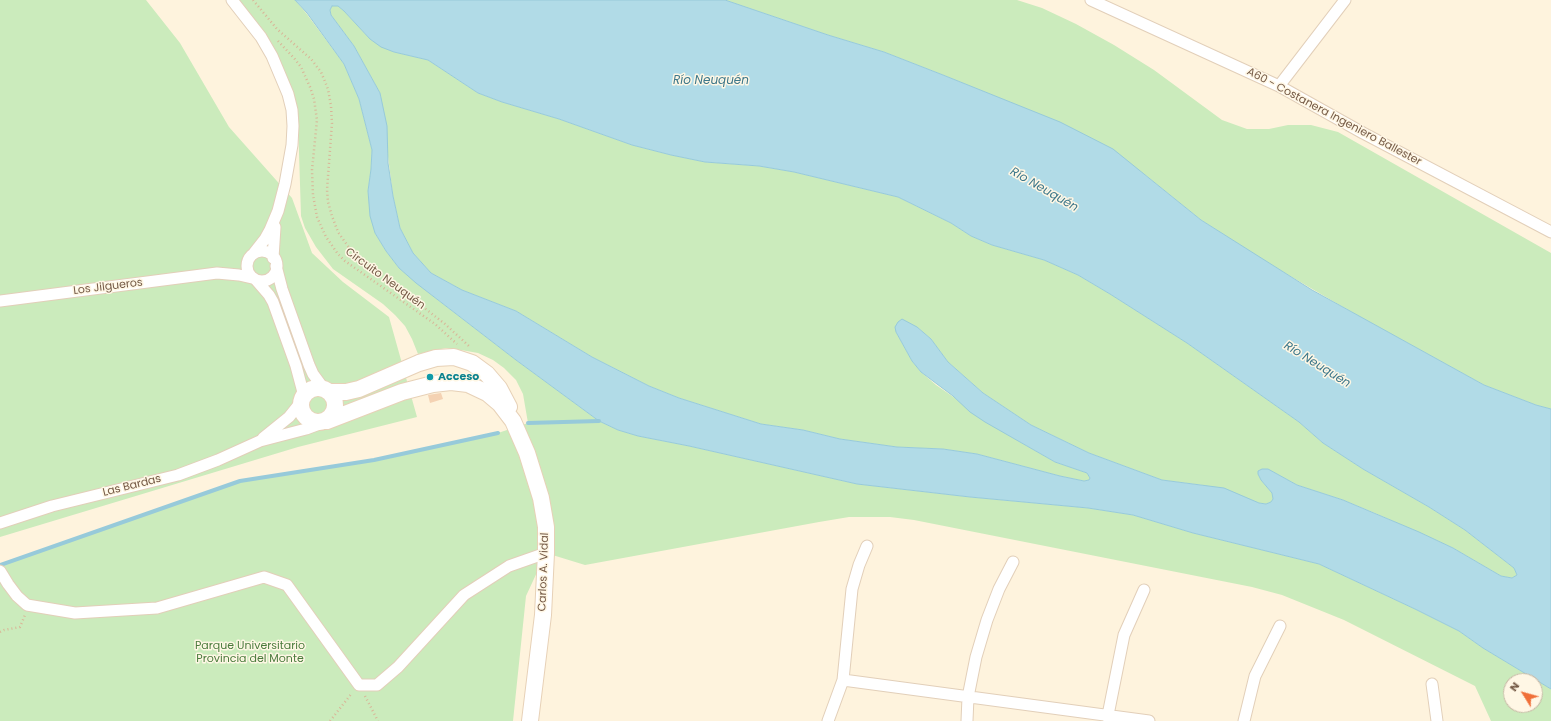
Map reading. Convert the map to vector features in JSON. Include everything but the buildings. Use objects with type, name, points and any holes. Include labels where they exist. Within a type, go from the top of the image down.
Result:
[{"type":"street","points":[[232,0],[253,26],[272,56],[288,94],[292,110],[293,126],[290,157],[273,240],[275,262],[282,289],[309,365],[313,374],[333,396],[336,407],[331,417],[324,422]]},
{"type":"street","name":"A60 - Costanera Ingeniero Ballester","points":[[1091,0],[1279,86],[1363,133],[1551,232]]},
{"type":"street","points":[[1279,86],[1345,0]]},
{"type":"street","name":"Los Jilgueros","points":[[0,301],[217,273],[233,268],[252,255],[266,239],[278,210]]},
{"type":"street","points":[[275,262],[266,252],[262,252],[252,255],[247,266],[249,274],[269,294],[273,302],[296,366],[302,399],[302,413],[306,418],[316,423],[324,422],[408,390],[433,384],[451,382],[468,384],[488,393],[505,410],[516,427]]},
{"type":"street","points":[[254,279],[265,281],[270,279],[273,275],[275,262]]},
{"type":"street","name":"Los Jilgueros","points":[[217,273],[234,274],[254,279]]},
{"type":"street","points":[[302,399],[312,389],[346,392],[359,389],[405,368],[423,362],[436,358],[454,357],[472,364],[494,381],[508,403],[516,427]]},
{"type":"street","name":"Las Bardas","points":[[260,441],[290,417],[302,399]]},
{"type":"street","name":"Las Bardas","points":[[0,523],[52,506],[178,474],[218,460],[260,441],[306,429],[324,422]]},
{"type":"street","name":"Carlos A. Vidal","points":[[516,427],[525,446],[541,498],[545,519],[546,552],[543,615],[530,721]]},
{"type":"street","points":[[828,721],[843,680],[852,589],[859,565],[867,546]]},
{"type":"street","points":[[0,571],[17,596],[27,605],[75,613],[157,608],[264,577],[286,585],[359,685],[376,685],[392,672],[464,595],[510,566],[546,552]]},
{"type":"street","points":[[967,721],[968,697],[976,657],[987,620],[999,589],[1012,562]]},
{"type":"street","points":[[1108,718],[1124,635],[1144,590]]},
{"type":"street","points":[[1244,721],[1255,676],[1280,626]]},
{"type":"street","points":[[843,680],[1108,718],[1149,721]]},
{"type":"street","points":[[1432,684],[1437,721]]},
{"type":"path","points":[[253,0],[277,29],[311,59],[321,72],[328,89],[332,123],[327,190],[328,202],[338,232],[350,249],[446,324],[471,348]]},
{"type":"path","name":"Circuito Neuquén","points":[[275,38],[301,67],[314,99],[317,120],[312,170],[313,195],[318,217],[326,237],[345,261],[435,324],[459,346]]},
{"type":"path","points":[[0,632],[20,627],[26,614],[27,605]]},
{"type":"path","points":[[330,721],[359,685],[378,721]]},
{"type":"green space","points":[[0,0],[146,0],[180,43],[229,127],[292,198],[312,253],[343,282],[389,317],[417,417],[298,447],[0,537]]},
{"type":"green space","name":"Parque Universitario Provincia del Monte","points":[[239,0],[295,0],[344,64],[359,99],[372,150],[368,191],[375,233],[399,268],[516,360],[599,421],[618,430],[638,436],[857,484],[970,497],[1088,508],[1133,515],[1193,533],[1319,564],[1459,631],[1483,648],[1524,673],[1503,673],[1503,713],[1543,713],[1543,684],[1551,689],[1551,721],[1491,721],[1475,686],[1344,620],[1282,595],[1252,587],[914,520],[890,517],[849,517],[585,565],[546,553],[526,596],[513,721],[0,721],[0,565],[240,481],[374,460],[498,433],[528,423],[523,394],[516,380],[504,368],[493,360],[478,353],[461,350],[446,348],[418,354],[405,326],[395,315],[383,304],[333,269],[316,247],[305,228],[301,216],[298,120],[293,91],[274,50],[259,25]]},
{"type":"green space","points":[[725,0],[1017,0],[1042,8],[1076,24],[1114,45],[1154,70],[1222,120],[1247,129],[1269,129],[1288,125],[1311,125],[1338,132],[1551,253],[1551,409],[1536,405],[1484,385],[1360,317],[1256,256],[1201,220],[1144,174],[998,98],[884,52],[828,35]]},
{"type":"green space","points":[[332,6],[338,6],[344,11],[370,39],[394,52],[428,60],[478,93],[502,102],[559,119],[632,145],[671,155],[705,162],[759,166],[794,172],[898,197],[951,223],[971,236],[992,245],[1044,260],[1078,275],[1187,343],[1299,422],[1323,443],[1363,469],[1429,507],[1465,530],[1514,568],[1517,575],[1512,578],[1501,576],[1453,548],[1343,500],[1297,485],[1267,469],[1258,471],[1261,480],[1272,493],[1273,499],[1271,502],[1266,504],[1202,485],[1162,480],[1089,453],[1031,425],[983,393],[948,362],[931,339],[917,327],[896,332],[912,361],[921,372],[936,385],[1010,436],[1055,462],[1087,473],[1090,478],[1089,480],[1084,481],[1060,476],[977,454],[943,449],[897,447],[840,439],[803,430],[761,424],[679,398],[649,386],[592,357],[516,311],[462,290],[431,273],[413,253],[400,228],[393,196],[380,93],[354,46],[331,15],[330,10]]},
{"type":"water","name":"Río Neuquén","points":[[295,0],[725,0],[828,35],[884,52],[1060,122],[1113,149],[1201,220],[1312,290],[1484,385],[1536,405],[1551,409],[1551,689],[1543,684],[1543,673],[1524,673],[1483,648],[1459,631],[1319,564],[1193,533],[1133,515],[1088,508],[970,497],[857,484],[638,436],[618,430],[599,421],[516,360],[416,283],[399,268],[386,251],[375,233],[370,216],[368,191],[372,150],[359,99],[344,64],[307,13]],"holes":[[[332,6],[338,6],[370,39],[381,47],[394,52],[428,60],[478,93],[502,102],[559,119],[632,145],[671,155],[705,162],[759,166],[794,172],[898,197],[951,223],[971,236],[992,245],[1044,260],[1078,275],[1187,343],[1299,422],[1323,443],[1363,469],[1429,507],[1465,530],[1514,568],[1517,575],[1512,578],[1501,576],[1453,548],[1419,532],[1343,500],[1297,485],[1268,469],[1258,471],[1261,480],[1272,493],[1273,499],[1271,502],[1266,504],[1259,503],[1224,488],[1162,480],[1089,453],[1031,425],[983,393],[948,362],[931,339],[917,327],[902,319],[895,327],[896,332],[912,361],[921,372],[953,396],[970,412],[985,422],[1055,462],[1087,473],[1090,478],[1089,480],[1084,481],[1060,476],[977,454],[943,449],[897,447],[840,439],[803,430],[761,424],[679,398],[649,386],[592,357],[516,311],[462,290],[431,273],[413,253],[400,228],[393,196],[388,163],[387,126],[380,93],[354,46],[331,15],[330,10]]]},
{"type":"waterway","points":[[528,423],[599,421]]},
{"type":"waterway","points":[[0,565],[240,481],[374,460],[498,433]]},
{"type":"place","name":"Acceso","points":[[430,377]]}]
